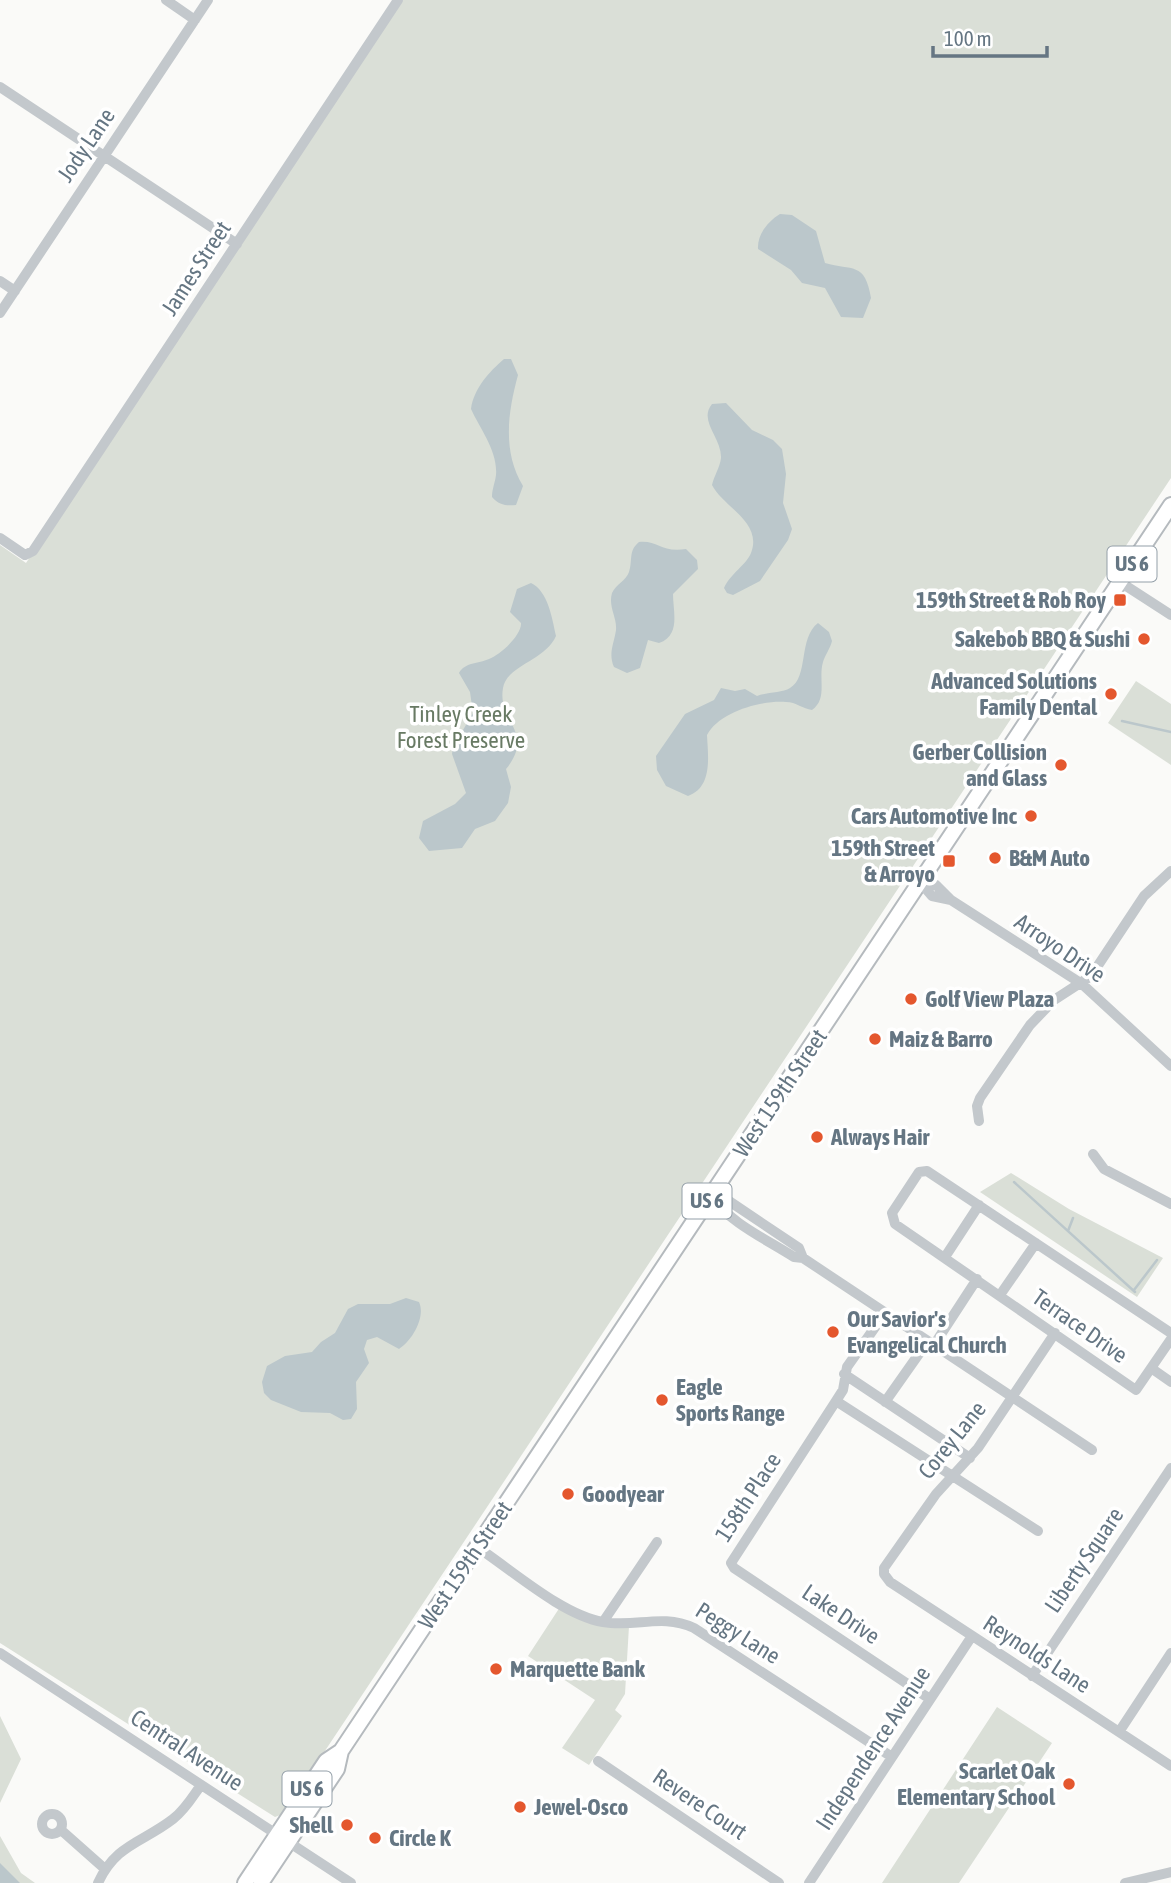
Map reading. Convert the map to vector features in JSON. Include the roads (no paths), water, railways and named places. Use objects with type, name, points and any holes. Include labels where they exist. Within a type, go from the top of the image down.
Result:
[{"type":"main road","name":"West 159th Street","points":[[245,1883],[337,1769],[341,1751],[1171,505]]},
{"type":"main road","name":"West 159th Street","points":[[261,1883],[283,1837]]},
{"type":"street","points":[[166,0],[195,20]]},
{"type":"street","name":"Jody Lane","points":[[0,313],[208,0]]},
{"type":"street","name":"James Street","points":[[0,538],[25,555],[33,551],[398,0]]},
{"type":"street","points":[[0,87],[237,244]]},
{"type":"street","points":[[0,281],[15,291]]},
{"type":"street","points":[[1121,582],[1171,615]]},
{"type":"street","points":[[979,1121],[977,1106],[981,1098],[1030,1026],[1054,1000],[1082,984],[1091,975],[1144,896],[1171,871]]},
{"type":"street","name":"Arroyo Drive","points":[[920,882],[932,896],[951,900],[1082,984],[1171,1066]]},
{"type":"street","points":[[1093,1154],[1104,1169],[1171,1204]]},
{"type":"street","name":"Terrace Drive","points":[[1171,1333],[925,1171],[919,1172],[892,1213],[895,1224],[1136,1390],[1151,1368],[1171,1382]]},
{"type":"street","points":[[710,1196],[726,1199],[799,1248],[803,1258],[1092,1450]]},
{"type":"street","points":[[945,1257],[979,1205]]},
{"type":"street","name":"Terrace Drive","points":[[1000,1295],[1035,1243]]},
{"type":"street","points":[[885,1402],[977,1279]]},
{"type":"street","name":"158th Place","points":[[732,1563],[843,1390],[845,1374],[885,1313]]},
{"type":"street","name":"Corey Lane","points":[[884,1574],[886,1565],[936,1494],[970,1458],[1055,1333]]},
{"type":"street","points":[[1151,1368],[1171,1339]]},
{"type":"street","points":[[845,1374],[970,1458]]},
{"type":"street","points":[[836,1401],[1038,1531]]},
{"type":"street","name":"Liberty Square","points":[[1032,1676],[1171,1468]]},
{"type":"street","points":[[603,1622],[657,1542]]},
{"type":"street","name":"Peggy Lane","points":[[477,1547],[572,1611],[603,1622],[676,1620],[694,1628],[892,1758]]},
{"type":"street","name":"Lake Drive","points":[[732,1563],[734,1568],[930,1699]]},
{"type":"street","name":"Reynolds Lane","points":[[884,1574],[890,1582],[1171,1766]]},
{"type":"street","name":"Independence Avenue","points":[[809,1883],[972,1636]]},
{"type":"street","name":"Central Avenue","points":[[0,1653],[351,1883]]},
{"type":"street","points":[[1119,1732],[1171,1653]]},
{"type":"street","name":"Revere Court","points":[[598,1761],[779,1883]]},
{"type":"street","points":[[98,1883],[105,1868],[119,1851],[173,1819],[201,1785]]},
{"type":"street","points":[[61,1830],[105,1868]]},
{"type":"street","points":[[1125,1883],[1171,1872]]},
{"type":"waterway","points":[[1122,721],[1171,732]]},
{"type":"waterway","points":[[1014,1182],[1135,1292]]},
{"type":"waterway","points":[[1068,1231],[1073,1218]]},
{"type":"waterway","points":[[1134,1290],[1157,1260]]},
{"type":"place","name":"159th Street & Rob Roy","points":[[1120,600]]},
{"type":"place","name":"Sakebob BBQ & Sushi","points":[[1144,639]]},
{"type":"place","name":"Advanced Solutions Family Dental","points":[[1111,694]]},
{"type":"place","name":"Gerber Collision and Glass","points":[[1061,765]]},
{"type":"place","name":"Cars Automotive Inc","points":[[1031,816]]},
{"type":"place","name":"B&M Auto","points":[[995,858]]},
{"type":"place","name":"159th Street & Arroyo","points":[[949,861]]},
{"type":"place","name":"Golf View Plaza","points":[[911,999]]},
{"type":"place","name":"Maiz & Barro","points":[[875,1039]]},
{"type":"place","name":"Always Hair","points":[[817,1137]]},
{"type":"place","name":"Our Savior's Evangelical Church","points":[[833,1332]]},
{"type":"place","name":"Eagle Sports Range","points":[[662,1400]]},
{"type":"place","name":"Goodyear","points":[[568,1494]]},
{"type":"place","name":"Marquette Bank","points":[[496,1669]]},
{"type":"place","name":"Scarlet Oak Elementary School","points":[[1069,1784]]},
{"type":"place","name":"Jewel-Osco","points":[[520,1807]]},
{"type":"place","name":"Shell","points":[[347,1825]]},
{"type":"place","name":"Circle K","points":[[375,1838]]},
{"type":"park label","name":"Tinley Creek Forest Preserve","points":[[461,727]]}]
